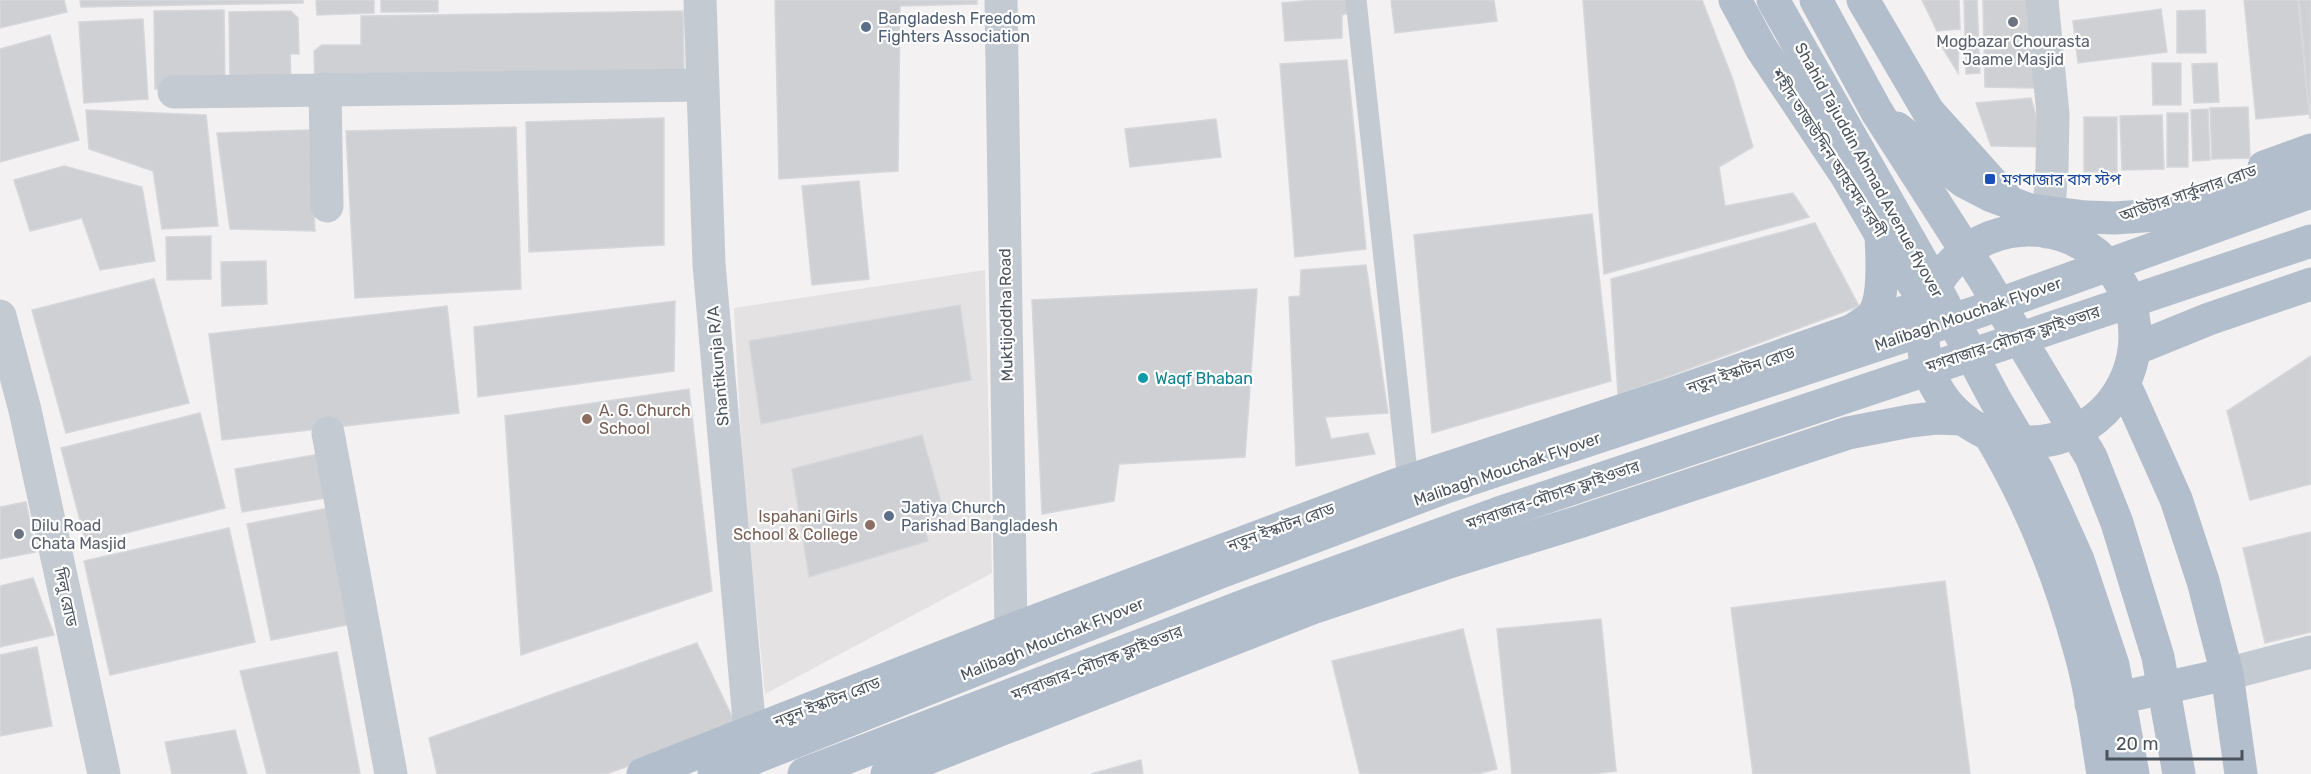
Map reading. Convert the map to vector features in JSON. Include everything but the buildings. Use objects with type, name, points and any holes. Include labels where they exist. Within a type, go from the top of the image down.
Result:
[{"type":"main road","name":"শহীদ তাজউদ্দিন আহমেদ সরণী","points":[[1735,0],[1761,48],[1928,304]]},
{"type":"main road","name":"Shahid Tajuddin Ahmad Avenue flyover","points":[[1773,0],[2038,472],[2078,560],[2113,665],[2133,774]]},
{"type":"main road","points":[[1816,0],[1877,112],[1982,276],[2091,457],[2117,523],[2158,657],[2179,774]]},
{"type":"main road","points":[[1863,0],[1928,111],[2049,233]]},
{"type":"main road","points":[[1877,112],[1963,181],[1992,196],[2030,210],[2055,214],[2115,218],[2171,214],[2311,166]]},
{"type":"main road","name":"আউটার সার্কুলার রোড","points":[[2049,233],[2311,150]]},
{"type":"main road","name":"Malibagh Mouchak Flyover","points":[[714,774],[1218,573],[1446,487],[1983,310],[2311,192]]},
{"type":"main road","points":[[887,774],[1315,607],[1848,433],[1936,418],[1975,426],[2020,442],[2051,440],[2081,429],[2106,410],[2124,383],[2131,367],[2135,349],[2135,325],[2130,302],[2120,280],[2104,261],[2086,246],[2049,233],[2008,232],[1981,242],[1958,258],[1939,279],[1928,304],[1923,336],[1927,367],[1941,395],[1975,426],[2015,478],[2039,528],[2080,649],[2103,774]]},
{"type":"main road","points":[[1851,331],[1873,315],[1883,268],[1881,235]]},
{"type":"main road","name":"মগবাজার-মৌচাক ফ্লাইওভার","points":[[804,774],[1249,604],[1499,513],[2311,241]]},
{"type":"main road","points":[[2135,349],[2209,319],[2311,284]]},
{"type":"main road","name":"নতুন ইস্কাটন রোড","points":[[643,774],[1011,630],[1408,481],[1672,394],[1928,304]]},
{"type":"main road","points":[[2124,383],[2176,499],[2204,581],[2227,674],[2241,774]]},
{"type":"main road","points":[[2091,704],[2227,674]]},
{"type":"main road","points":[[750,732],[762,774]]},
{"type":"street","name":"Shantikunja R/A","points":[[699,0],[709,264],[750,732]]},
{"type":"street","name":"Muktijoddha Road","points":[[1001,0],[1011,630]]},
{"type":"street","points":[[2042,0],[2053,114],[2049,233]]},
{"type":"street","points":[[174,92],[701,85]]},
{"type":"street","points":[[325,89],[327,206]]},
{"type":"street","name":"দিলু রোড","points":[[0,316],[13,411],[104,774]]},
{"type":"street","points":[[328,433],[391,774]]},
{"type":"street","points":[[2227,674],[2311,652]]},
{"type":"lane","points":[[1356,0],[1408,481]]},
{"type":"shaded area","name":"Ispahani Girls School & College","points":[[985,270],[992,573],[765,694],[743,476],[734,308]]},
{"type":"place","name":"Mogbazar Chourasta Jaame Masjid","points":[[2013,22]]},
{"type":"place","name":"Bangladesh Freedom Fighters Association","points":[[866,27]]},
{"type":"place","name":"মগবাজার বাস স্টপ","points":[[1990,179]]},
{"type":"place","name":"Waqf Bhaban","points":[[1143,378]]},
{"type":"place","name":"A. G. Church School","points":[[587,419]]},
{"type":"place","name":"Jatiya Church Parishad Bangladesh","points":[[889,516]]},
{"type":"place","name":"Ispahani Girls School & College","points":[[870,525]]},
{"type":"place","name":"Dilu Road Chata Masjid","points":[[19,534]]}]
